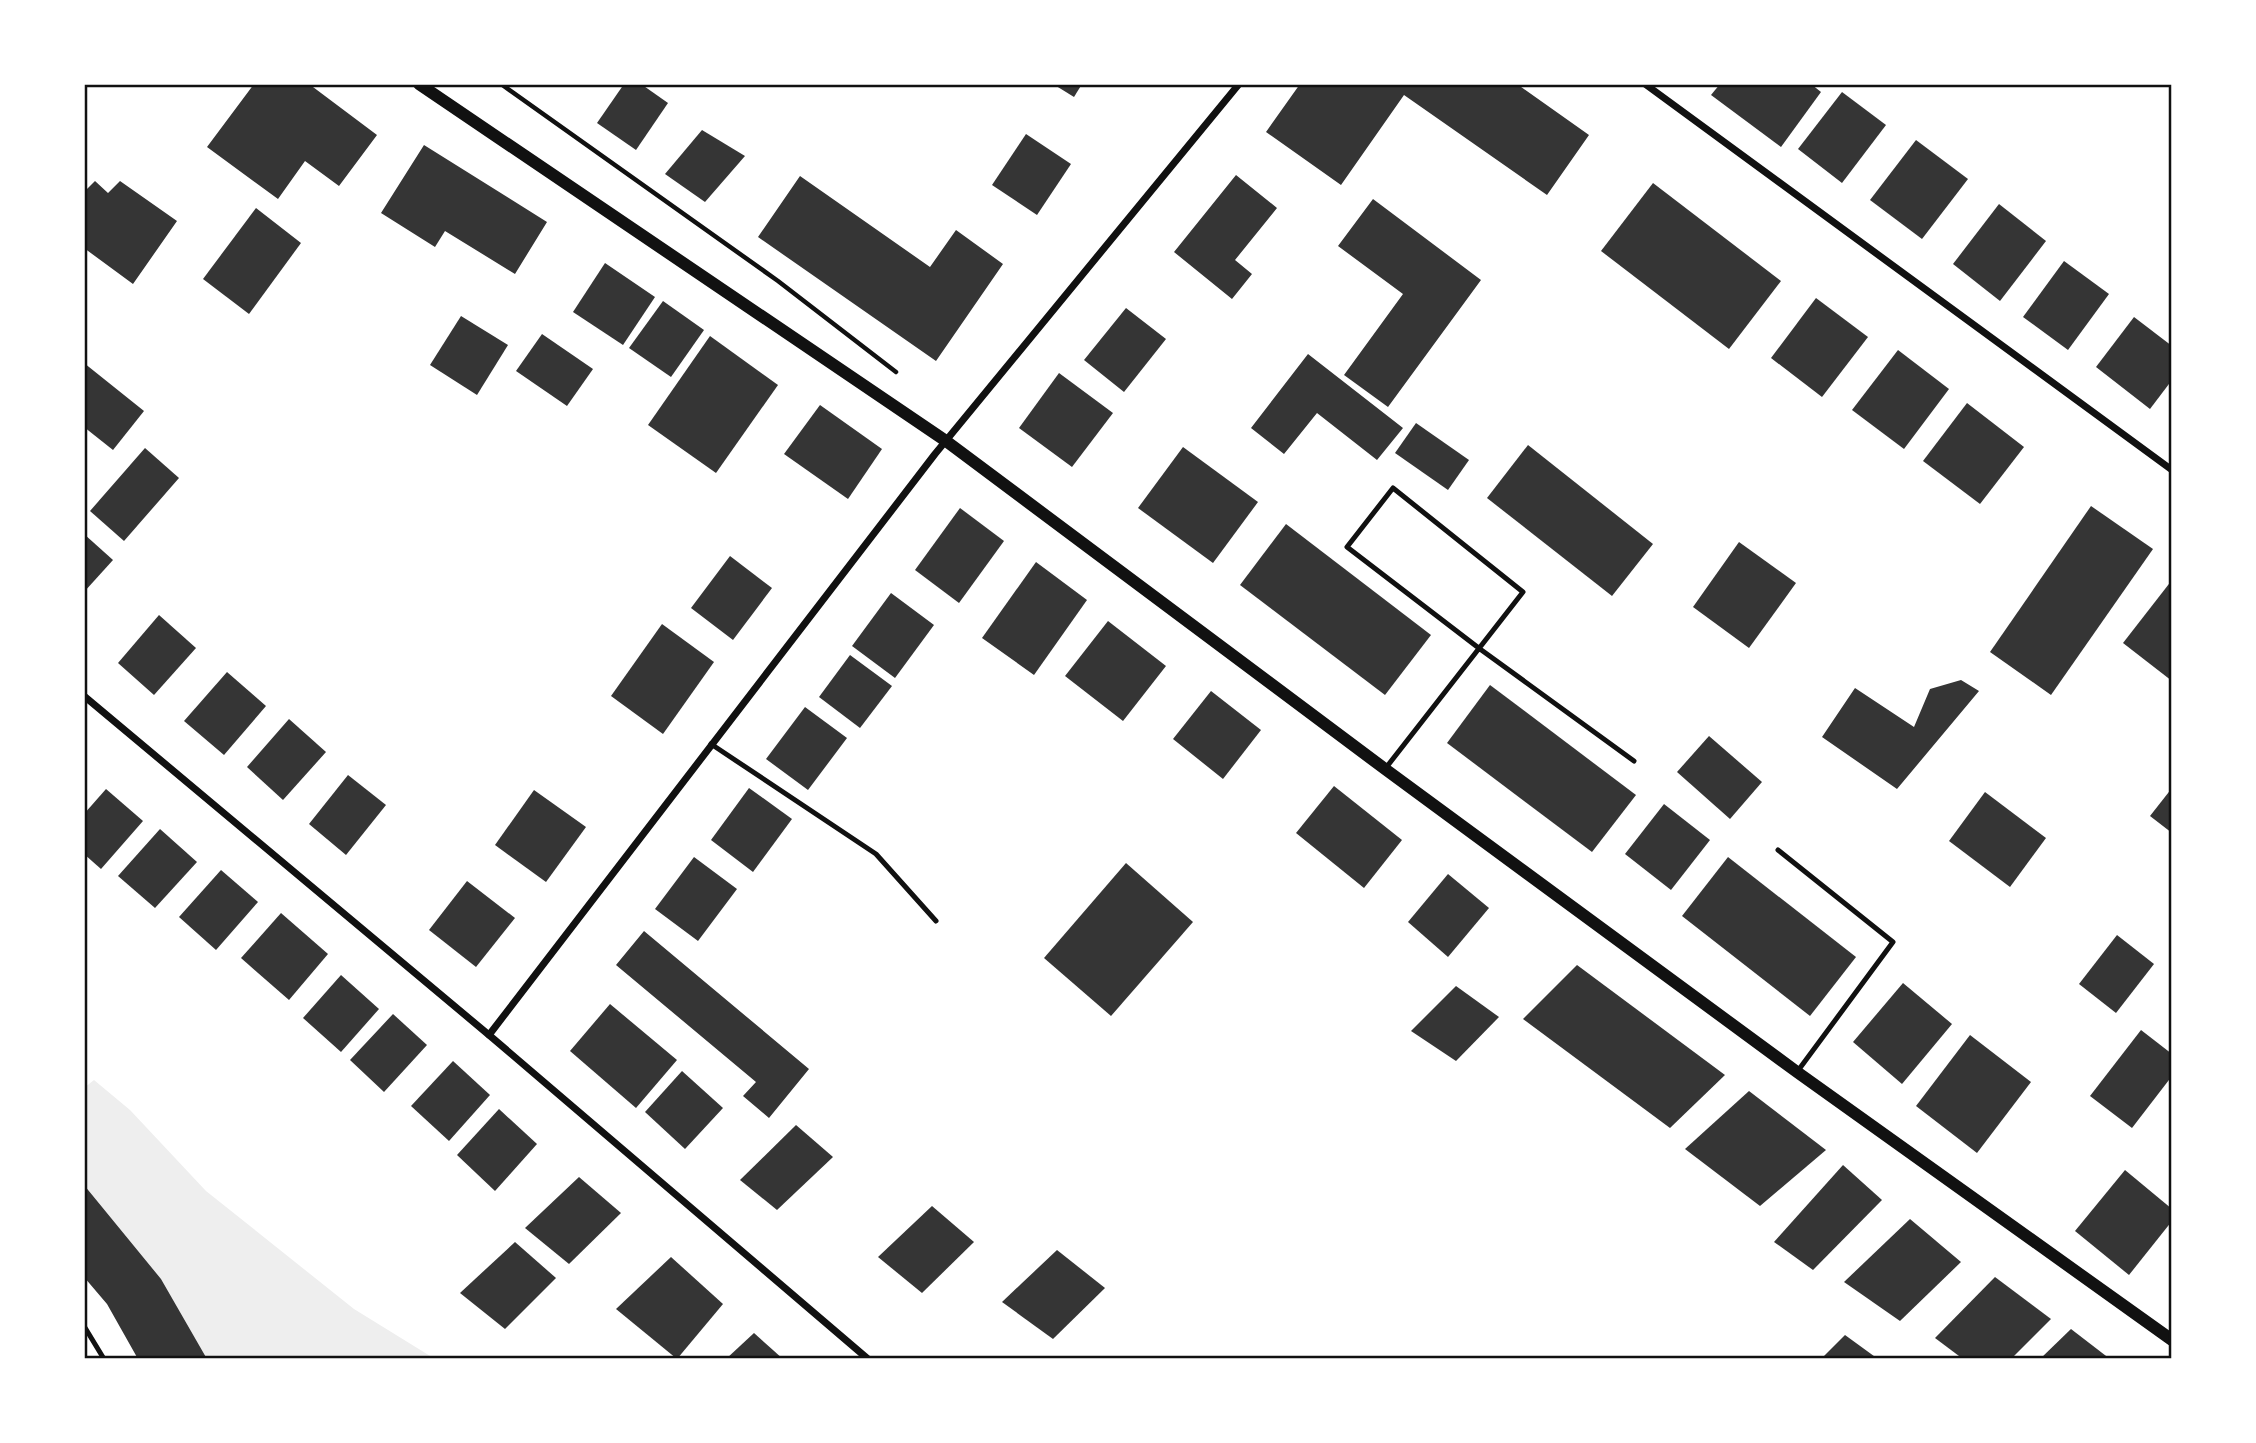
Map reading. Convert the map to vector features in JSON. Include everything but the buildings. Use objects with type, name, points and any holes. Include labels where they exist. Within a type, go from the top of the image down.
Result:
[{"type":"street","points":[[419,84],[946,440],[1385,769],[1797,1072],[2172,1340]]},
{"type":"street","points":[[489,1035],[946,440],[1239,84]]},
{"type":"street","points":[[1645,84],[2172,470]]},
{"type":"street","points":[[84,696],[489,1035],[868,1359]]},
{"type":"lane","points":[[1385,769],[1480,649],[1523,592],[1393,488],[1347,547],[1480,649],[1634,761]]},
{"type":"lane","points":[[711,744],[876,854],[936,921]]},
{"type":"lane","points":[[1778,849],[1894,942],[1797,1072]]},
{"type":"lane","points":[[84,1326],[104,1359]]},
{"type":"shaded area","points":[[94,1080],[130,1110],[206,1191],[354,1309],[435,1359],[207,1359],[161,1279],[84,1185],[84,1088]]}]
